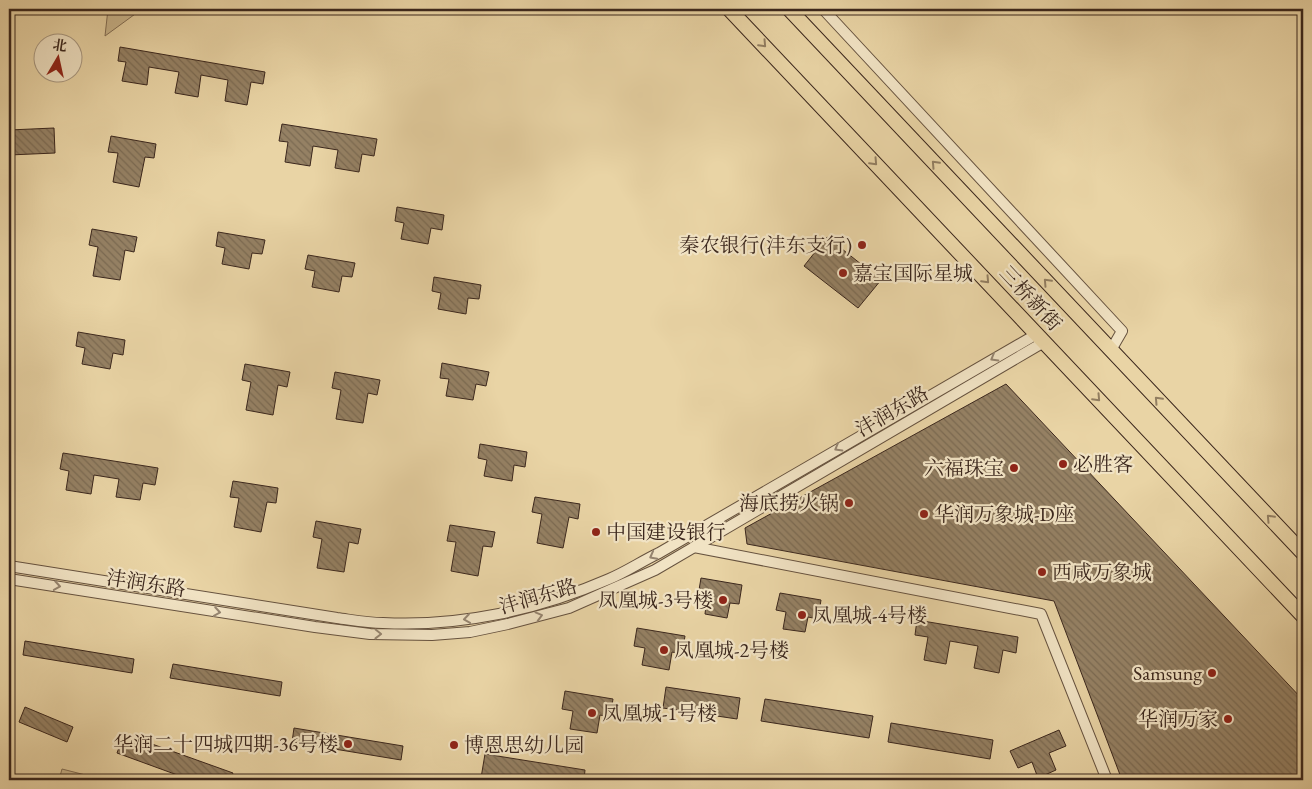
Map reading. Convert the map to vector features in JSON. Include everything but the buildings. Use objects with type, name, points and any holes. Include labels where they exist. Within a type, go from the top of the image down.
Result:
[{"type":"main road","name":"三桥新街","points":[[728,9],[1303,616]]},
{"type":"main road","name":"三桥新街","points":[[789,9],[1303,554]]},
{"type":"street","points":[[823,9],[1122,331],[1111,350]]},
{"type":"street","name":"沣润东路","points":[[9,579],[370,634],[432,635],[470,632],[508,624],[569,608],[655,570],[1040,338]]},
{"type":"street","name":"沣润东路","points":[[9,566],[337,618],[381,623],[441,622],[492,615],[548,602],[609,579],[659,553],[1040,338]]},
{"type":"street","points":[[694,547],[1041,614],[1107,780]]},
{"type":"shaded area","points":[[108,9],[142,9],[105,36]]},
{"type":"shaded area","points":[[62,769],[105,780],[59,780]]},
{"type":"place","name":"秦农银行(沣东支行)","points":[[862,245]]},
{"type":"place","name":"嘉宝国际星城","points":[[843,273]]},
{"type":"place","name":"必胜客","points":[[1063,464]]},
{"type":"place","name":"六福珠宝","points":[[1014,468]]},
{"type":"place","name":"海底捞火锅","points":[[849,503]]},
{"type":"place","name":"华润万象城-D座","points":[[924,514]]},
{"type":"place","name":"中国建设银行","points":[[596,532]]},
{"type":"place","name":"西咸万象城","points":[[1042,572]]},
{"type":"place","name":"凤凰城-3号楼","points":[[723,600]]},
{"type":"place","name":"凤凰城-4号楼","points":[[802,615]]},
{"type":"place","name":"凤凰城-2号楼","points":[[664,650]]},
{"type":"place","name":"Samsung","points":[[1212,673]]},
{"type":"place","name":"凤凰城-1号楼","points":[[592,713]]},
{"type":"place","name":"华润万家","points":[[1228,719]]},
{"type":"place","name":"华润二十四城四期-36号楼","points":[[348,744]]},
{"type":"place","name":"博恩思幼儿园","points":[[454,745]]}]
